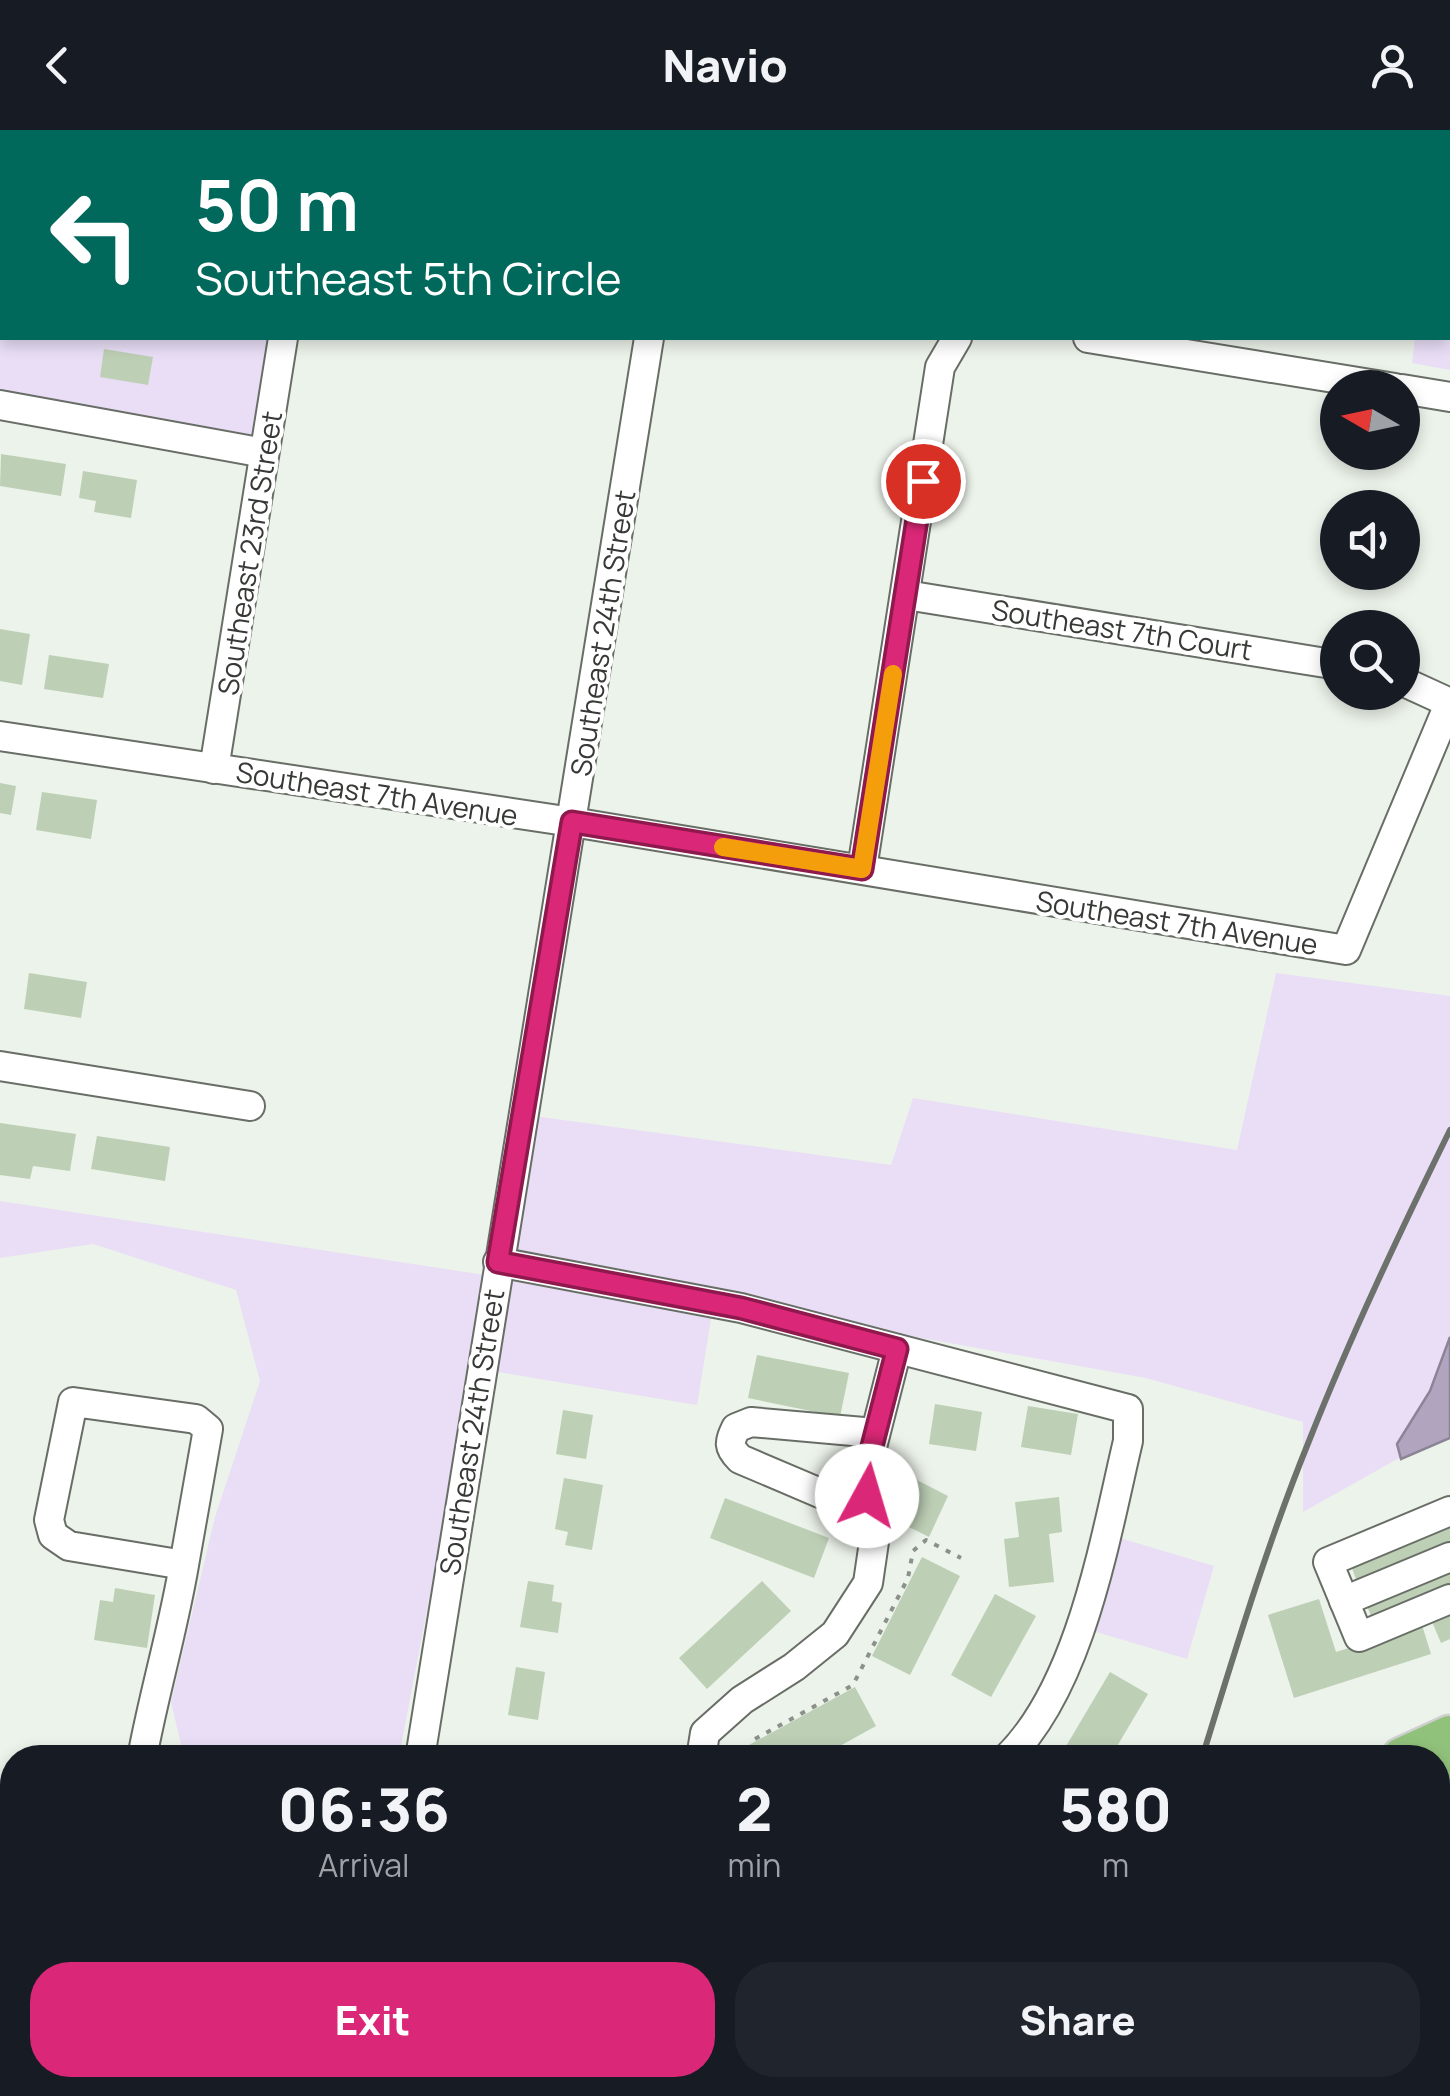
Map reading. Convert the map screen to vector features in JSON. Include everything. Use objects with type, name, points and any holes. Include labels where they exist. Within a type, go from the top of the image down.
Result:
[{"type":"street","name":"Southeast 23rd Street","points":[[214,769],[283,340]]},
{"type":"street","name":"Southeast 24th Street","points":[[422,1745],[649,340]]},
{"type":"street","points":[[862,869],[940,367],[956,340]]},
{"type":"street","points":[[1100,340],[1320,376]]},
{"type":"street","points":[[1420,392],[1450,396]]},
{"type":"street","points":[[0,405],[264,454]]},
{"type":"street","name":"Southeast 7th Court","points":[[906,595],[1320,661]]},
{"type":"street","points":[[1420,689],[1450,703]]},
{"type":"street","name":"Southeast 7th Avenue","points":[[0,736],[572,822],[1346,950],[1450,703]]},
{"type":"street","points":[[0,1066],[250,1106]]},
{"type":"street","points":[[498,1262],[741,1308],[1128,1409],[1128,1441],[1076,1644],[1052,1696],[1016,1745]]},
{"type":"street","points":[[703,1745],[705,1733],[742,1700],[794,1667],[835,1634],[868,1583],[875,1535],[867,1496],[875,1434],[897,1349]]},
{"type":"street","points":[[145,1745],[184,1564],[208,1429],[204,1422],[73,1402],[49,1520],[53,1536],[69,1546],[184,1564]]},
{"type":"street","points":[[869,1508],[834,1499],[740,1459],[729,1442],[736,1428],[751,1422],[875,1434]]},
{"type":"street","points":[[1450,1511],[1328,1562],[1359,1637],[1450,1599]]},
{"type":"street","points":[[1344,1601],[1450,1558]]},
{"type":"path","points":[[755,1739],[853,1686],[908,1578],[913,1551],[926,1540],[961,1558]]},
{"type":"shaded area","points":[[0,340],[282,340],[263,457],[0,415]]},
{"type":"shaded area","points":[[1415,340],[1450,340],[1450,370],[1412,363]]},
{"type":"shaded area","points":[[1276,973],[1450,996],[1450,1337],[1430,1391],[1397,1444],[1401,1457],[1303,1512],[1303,1422],[1146,1378],[714,1301],[697,1405],[492,1371],[534,1116],[891,1165],[913,1098],[1237,1150]]},
{"type":"shaded area","points":[[0,1201],[485,1275],[455,1462],[401,1745],[181,1745],[171,1702],[215,1517],[260,1381],[236,1290],[93,1244],[0,1258]]},
{"type":"shaded area","points":[[1450,1337],[1450,1438],[1401,1459],[1397,1444],[1430,1391]]},
{"type":"shaded area","points":[[1120,1538],[1214,1566],[1187,1659],[1093,1631]]},
{"type":"building","points":[[104,349],[153,357],[148,385],[100,377]]},
{"type":"building","points":[[1,454],[66,464],[61,496],[0,486]]},
{"type":"building","points":[[83,471],[137,480],[131,518],[94,512],[96,501],[79,498]]},
{"type":"building","points":[[0,629],[30,634],[22,685],[0,681]]},
{"type":"building","points":[[49,655],[109,664],[103,698],[44,689]]},
{"type":"building","points":[[0,783],[16,786],[11,815],[0,813]]},
{"type":"building","points":[[42,792],[97,800],[91,839],[36,830]]},
{"type":"building","points":[[29,973],[87,982],[81,1018],[24,1009]]},
{"type":"building","points":[[0,1123],[76,1134],[70,1171],[33,1166],[30,1179],[0,1175]]},
{"type":"building","points":[[97,1136],[170,1147],[165,1181],[91,1169]]},
{"type":"building","points":[[757,1355],[849,1373],[840,1417],[748,1398]]},
{"type":"building","points":[[935,1404],[982,1412],[976,1451],[929,1444]]},
{"type":"building","points":[[1028,1406],[1078,1414],[1071,1455],[1021,1447]]},
{"type":"building","points":[[563,1410],[593,1415],[586,1459],[556,1454]]},
{"type":"building","points":[[564,1478],[603,1485],[592,1550],[565,1545],[568,1532],[555,1529]]},
{"type":"building","points":[[915,1479],[948,1496],[929,1537],[895,1520]]},
{"type":"building","points":[[1059,1497],[1062,1532],[1049,1534],[1054,1582],[1009,1587],[1004,1539],[1019,1537],[1015,1502]]},
{"type":"building","points":[[725,1498],[829,1538],[814,1578],[710,1538]]},
{"type":"building","points":[[1450,1522],[1450,1547],[1357,1582],[1349,1560]]},
{"type":"building","points":[[922,1557],[960,1576],[910,1675],[872,1656]]},
{"type":"building","points":[[1450,1566],[1450,1586],[1371,1616],[1364,1599]]},
{"type":"building","points":[[528,1581],[554,1585],[552,1601],[562,1603],[558,1633],[520,1627]]},
{"type":"building","points":[[762,1581],[791,1611],[707,1689],[679,1658]]},
{"type":"building","points":[[115,1588],[155,1595],[147,1648],[94,1640],[100,1600],[113,1602]]},
{"type":"building","points":[[995,1594],[1036,1616],[991,1697],[951,1675]]},
{"type":"building","points":[[1319,1599],[1336,1652],[1422,1625],[1431,1654],[1294,1698],[1268,1615]]},
{"type":"building","points":[[1450,1609],[1450,1639],[1441,1643],[1430,1617]]},
{"type":"building","points":[[516,1667],[545,1672],[538,1720],[508,1715]]},
{"type":"building","points":[[1110,1672],[1148,1694],[1118,1745],[1067,1745]]},
{"type":"building","points":[[855,1687],[876,1726],[842,1745],[749,1745]]},
{"type":"railway","points":[[1206,1745],[1265,1558],[1309,1441],[1376,1284],[1450,1130]]},
{"type":"slow traffic","points":[[723,847],[862,869],[893,674]]},
{"type":"route","points":[[867,1496],[870,1454],[897,1349],[741,1308],[498,1262],[572,822],[862,869],[923,481]]}]
